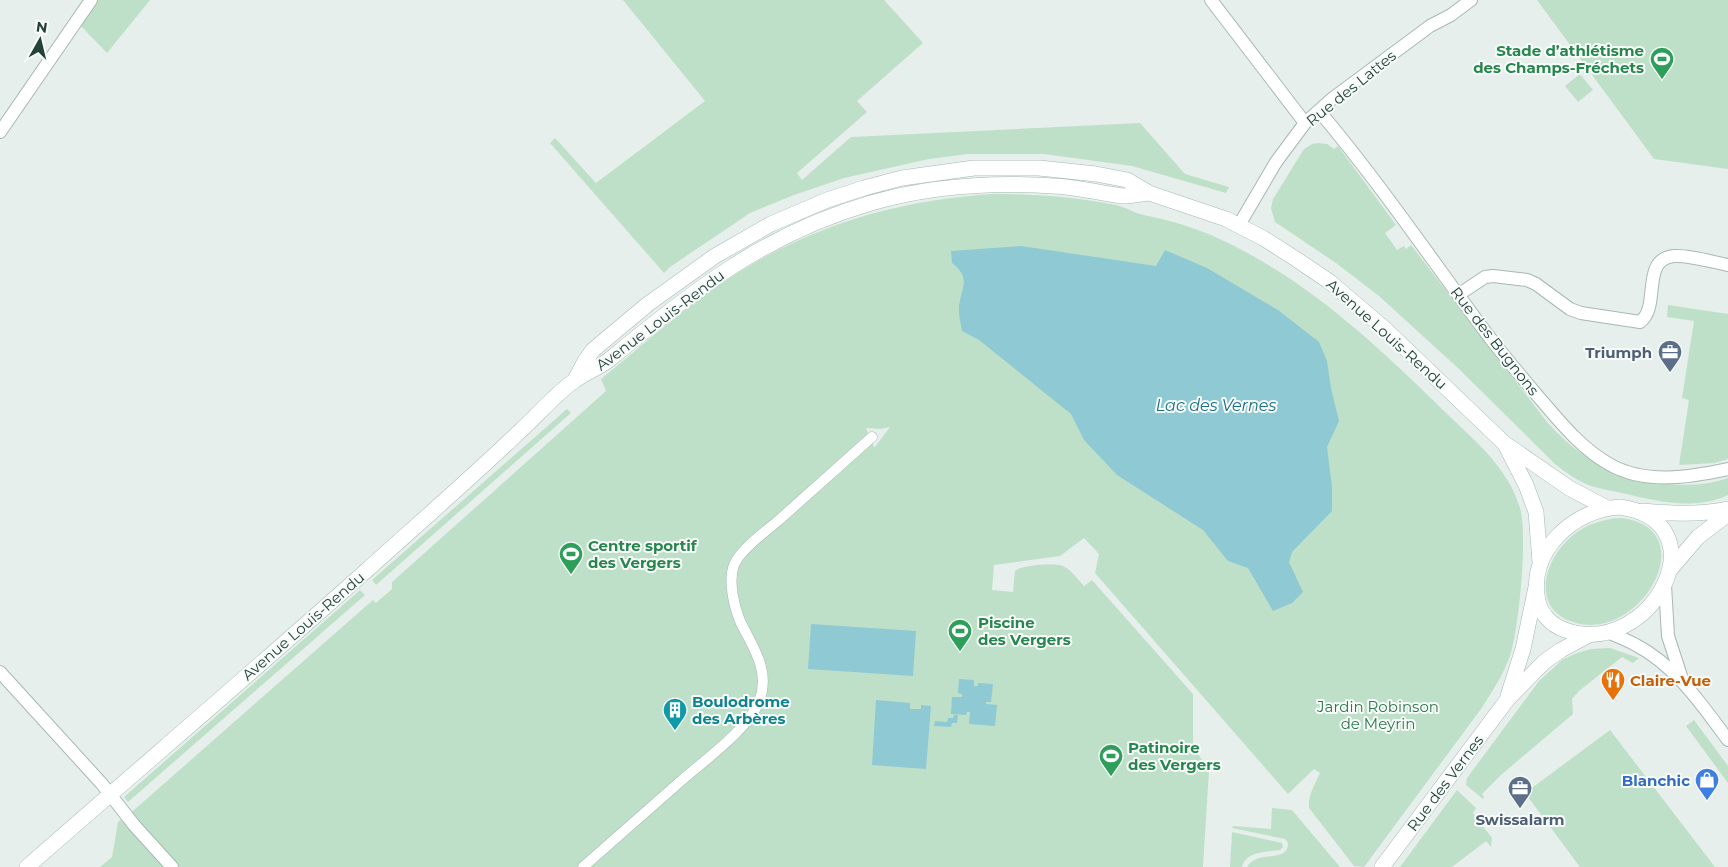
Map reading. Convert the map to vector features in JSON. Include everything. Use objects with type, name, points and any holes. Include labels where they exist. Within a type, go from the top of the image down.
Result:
[{"type":"main road","name":"Avenue Louis-Rendu","points":[[27,867],[359,577],[575,380],[605,363],[679,302],[728,268],[783,237],[837,214],[908,194],[963,186],[1029,184],[1125,196],[1149,193],[1205,211],[1239,225],[1296,259],[1353,301],[1403,345],[1504,443],[1569,488],[1607,508]]},
{"type":"main road","name":"Avenue Louis-Rendu","points":[[1504,443],[1526,485],[1536,512],[1540,562]]},
{"type":"main road","points":[[1728,509],[1705,514],[1689,514],[1607,508],[1586,515],[1566,528],[1553,541],[1540,562],[1536,586],[1539,606],[1546,618],[1559,628],[1588,635],[1623,627],[1637,618],[1655,600],[1667,578],[1698,537],[1728,514]]},
{"type":"main road","points":[[1639,511],[1656,520],[1668,539],[1671,549],[1667,578]]},
{"type":"main road","name":"Rue des Vernes","points":[[1507,700],[1523,649],[1536,586]]},
{"type":"main road","name":"Rue des Vernes","points":[[1382,867],[1507,700],[1544,662],[1588,635]]},
{"type":"street","points":[[0,132],[90,0]]},
{"type":"street","points":[[1211,0],[1305,124]]},
{"type":"street","name":"Rue des Lattes","points":[[1239,225],[1276,162],[1305,124],[1319,111],[1430,26],[1451,15],[1471,0]]},
{"type":"street","name":"Rue des Bugnons","points":[[1319,111],[1519,375],[1556,418],[1580,442],[1610,464],[1640,475],[1675,478],[1728,469]]},
{"type":"street","points":[[1458,295],[1485,277],[1494,276],[1527,280],[1536,284],[1570,309],[1581,313],[1640,322],[1648,312],[1654,274],[1662,260],[1667,257],[1677,256],[1728,264]]},
{"type":"street","points":[[583,867],[746,723],[752,715],[762,690],[762,667],[755,648],[739,618],[731,578],[734,564],[756,540],[872,437]]},
{"type":"street","points":[[1667,578],[1668,636],[1683,681]]},
{"type":"street","points":[[1607,632],[1648,652],[1683,681],[1728,740]]},
{"type":"street","points":[[0,672],[110,794],[134,825],[172,867]]},
{"type":"green space","points":[[97,0],[150,0],[107,53],[80,25]]},
{"type":"green space","points":[[623,0],[884,0],[923,43],[857,101],[867,112],[797,173],[802,180],[851,137],[1140,123],[1185,174],[1229,187],[1226,193],[1132,166],[1044,154],[968,154],[929,159],[844,178],[794,195],[750,213],[664,273],[550,143],[555,138],[596,183],[705,101]]},
{"type":"green space","name":"Stade d’athlétisme des Champs-Fréchets","points":[[1537,0],[1728,0],[1728,169],[1654,159]]},
{"type":"green space","points":[[1580,74],[1593,90],[1578,102],[1565,86]]},
{"type":"green space","points":[[1312,144],[1327,144],[1334,149],[1338,146],[1396,225],[1385,233],[1397,250],[1404,246],[1406,249],[1411,245],[1547,422],[1569,444],[1600,464],[1654,482],[1692,485],[1728,478],[1728,495],[1702,503],[1688,504],[1662,501],[1591,486],[1581,482],[1555,464],[1459,369],[1379,296],[1336,263],[1275,222],[1271,208],[1273,199],[1304,149]]},
{"type":"green space","name":"Jardin Robinson de Meyrin","points":[[992,194],[1070,198],[1101,202],[1191,227],[1240,249],[1272,267],[1303,288],[1362,334],[1478,444],[1499,467],[1515,493],[1520,508],[1523,538],[1519,604],[1510,656],[1501,677],[1481,709],[1364,867],[1354,866],[1309,808],[1311,794],[1320,773],[1314,769],[1288,794],[1095,573],[1099,554],[1084,538],[1060,556],[994,565],[992,590],[1013,592],[1015,571],[1024,567],[1038,565],[1063,566],[1084,586],[1092,580],[1193,694],[1193,747],[1209,770],[1203,867],[100,867],[112,857],[118,822],[373,600],[376,603],[392,589],[392,582],[606,391],[601,379],[683,311],[729,278],[799,240],[873,214],[911,204]],"holes":[[[890,427],[875,447],[866,428],[880,429]]]},
{"type":"green space","points":[[1668,305],[1728,314],[1728,459],[1714,463],[1679,465],[1689,400],[1682,398],[1694,321],[1667,317]]},
{"type":"green space","points":[[567,409],[571,413],[376,585],[372,580]]},
{"type":"green space","points":[[1621,518],[1646,526],[1659,541],[1661,560],[1655,581],[1641,600],[1623,616],[1600,624],[1576,623],[1561,617],[1552,608],[1547,597],[1548,571],[1554,558],[1562,546],[1583,528],[1601,521]]},
{"type":"green space","points":[[360,590],[365,595],[128,802],[124,797]]},
{"type":"green space","points":[[1610,648],[1639,658],[1633,663],[1622,657],[1579,691],[1572,699],[1573,714],[1501,775],[1482,794],[1483,799],[1466,785],[1467,778],[1539,681],[1562,660],[1577,653],[1591,649]]},
{"type":"green space","points":[[1694,720],[1728,766],[1728,783],[1686,726]]},
{"type":"green space","points":[[1610,730],[1715,867],[1580,867],[1525,793]]},
{"type":"green space","points":[[1457,790],[1476,808],[1473,813],[1492,838],[1491,847],[1486,841],[1452,867],[1400,867]]},
{"type":"green space","points":[[1272,808],[1292,810],[1340,867],[1247,867],[1258,859],[1278,855],[1287,849],[1288,843],[1285,839],[1232,828],[1233,826],[1271,829]]},
{"type":"green space","points":[[1232,832],[1282,843],[1283,847],[1280,850],[1252,855],[1244,862],[1242,867],[1230,867]]},
{"type":"water","name":"Lac des Vernes","points":[[1021,246],[1156,266],[1165,250],[1207,268],[1278,310],[1319,342],[1327,361],[1339,421],[1327,447],[1332,487],[1332,511],[1292,552],[1289,562],[1303,592],[1292,603],[1273,611],[1248,568],[1228,561],[1203,530],[1117,475],[1084,440],[1071,414],[979,340],[962,331],[959,309],[964,283],[962,273],[952,263],[951,251]]},
{"type":"water","points":[[811,624],[916,631],[913,676],[808,669]]},
{"type":"water","points":[[959,679],[974,680],[974,686],[978,686],[978,683],[993,684],[991,702],[986,702],[986,704],[997,705],[995,726],[969,724],[970,712],[967,712],[966,715],[951,714],[952,697],[962,697],[962,694],[958,693]]},
{"type":"water","points":[[876,700],[910,703],[910,709],[921,709],[921,705],[931,706],[926,769],[872,765]]},
{"type":"water","points":[[954,715],[958,715],[957,723],[952,723],[951,727],[934,726],[935,721],[947,722],[948,718],[953,718]]},
{"type":"place","name":"Stade d’athlétisme des Champs-Fréchets","points":[[1662,80]]},
{"type":"place","name":"Triumph","points":[[1670,373]]},
{"type":"place","name":"Centre sportif des Vergers","points":[[571,575]]},
{"type":"place","name":"Piscine des Vergers","points":[[960,652]]},
{"type":"place","name":"Claire-Vue","points":[[1613,701]]},
{"type":"place","name":"Boulodrome des Arbères","points":[[675,731]]},
{"type":"place","name":"Patinoire des Vergers","points":[[1111,777]]},
{"type":"place","name":"Blanchic","points":[[1707,801]]},
{"type":"place","name":"Swissalarm","points":[[1520,809]]}]
